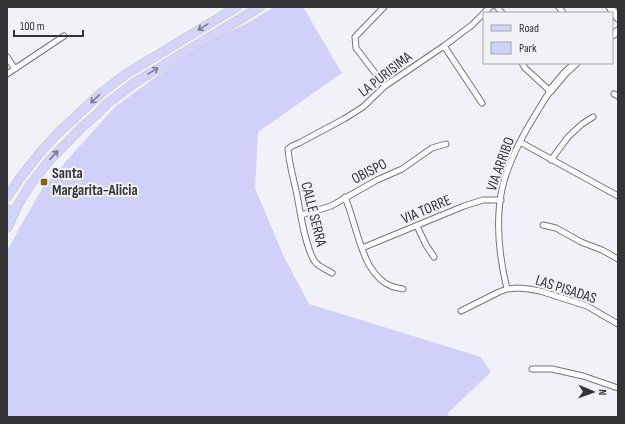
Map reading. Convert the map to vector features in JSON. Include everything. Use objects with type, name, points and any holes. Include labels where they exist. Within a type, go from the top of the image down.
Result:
[{"type":"main road","points":[[18,205],[7,197],[20,178],[56,135],[101,93],[126,74],[237,7]]},
{"type":"main road","points":[[7,228],[10,211],[18,205],[30,185],[48,162],[82,126],[108,103],[152,72],[260,7]]},
{"type":"street","points":[[384,7],[355,37],[356,48],[385,86]]},
{"type":"street","points":[[610,7],[618,18]]},
{"type":"street","name":"LA PURISIMA","points":[[288,151],[288,149],[292,146],[338,122],[363,106],[385,86],[444,46],[472,25],[483,14]]},
{"type":"street","points":[[7,74],[64,36]]},
{"type":"street","points":[[444,46],[482,104]]},
{"type":"street","points":[[7,57],[15,69]]},
{"type":"street","points":[[523,64],[550,91]]},
{"type":"street","name":"VIA ARRIBO","points":[[507,289],[499,251],[498,232],[503,188],[520,142],[534,116],[550,91],[575,64]]},
{"type":"street","points":[[552,160],[568,137],[582,124],[593,117]]},
{"type":"street","points":[[520,142],[618,196]]},
{"type":"street","name":"OBISPO","points":[[301,215],[331,206],[377,180],[402,169],[432,148],[446,144]]},
{"type":"street","name":"CALLE SERRA","points":[[288,151],[307,242],[316,263],[332,273]]},
{"type":"street","points":[[345,198],[369,265],[375,274],[384,282],[403,289]]},
{"type":"street","name":"VIA TORRE","points":[[362,248],[464,206],[483,200],[501,200]]},
{"type":"street","points":[[543,224],[556,228],[581,242],[602,250],[618,259]]},
{"type":"street","points":[[417,226],[434,258]]},
{"type":"street","name":"LAS PISADAS","points":[[461,311],[507,289],[529,288],[587,306],[618,324]]},
{"type":"street","points":[[532,369],[552,369],[583,376],[618,388]]},
{"type":"green space","points":[[274,7],[303,7],[342,73],[258,132],[255,188],[283,255],[309,304],[481,357],[491,372],[448,413],[449,417],[7,417],[7,251],[43,187],[115,107],[161,73],[219,36],[246,24]]},
{"type":"place","name":"Santa Margarita-Alicia","points":[[44,182]]}]
